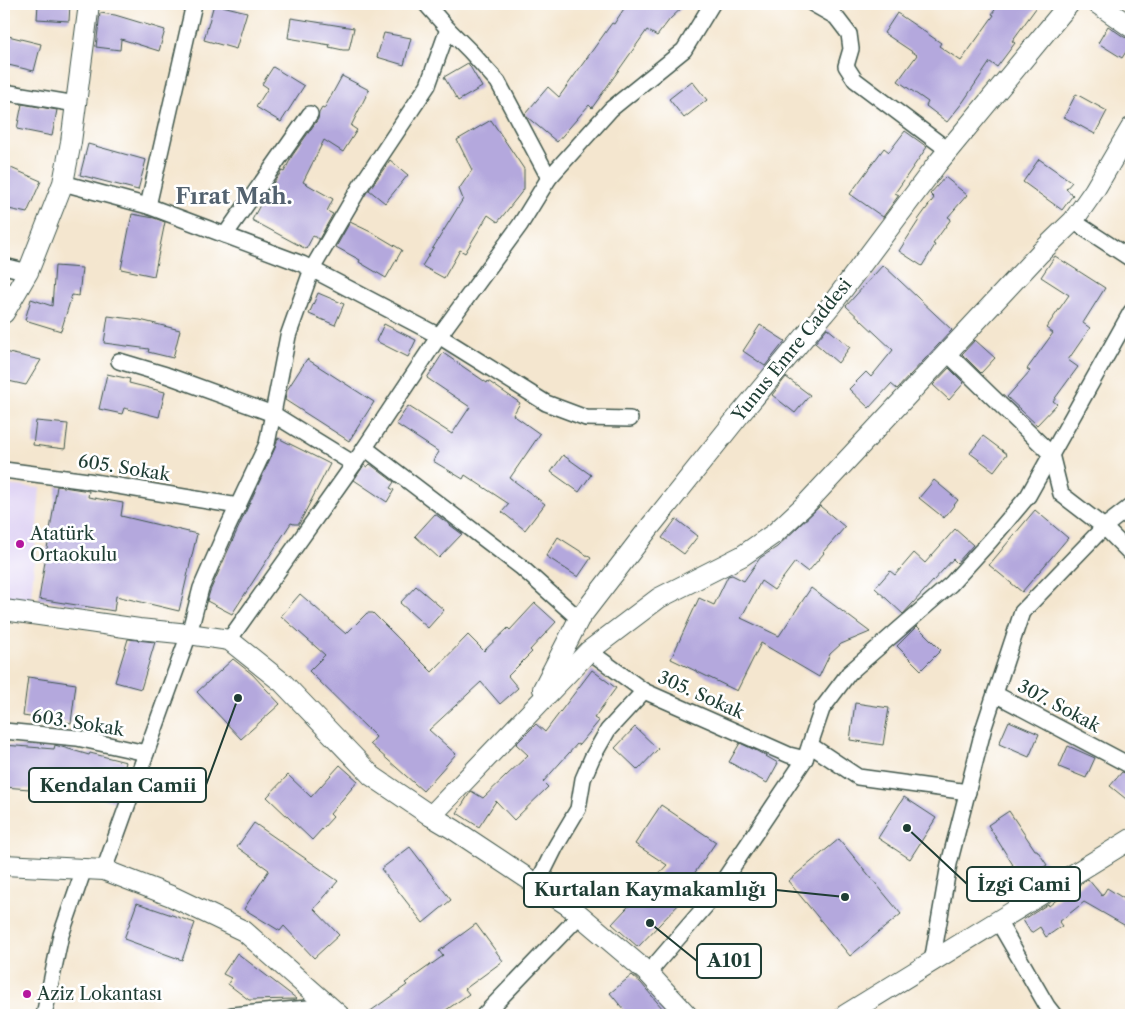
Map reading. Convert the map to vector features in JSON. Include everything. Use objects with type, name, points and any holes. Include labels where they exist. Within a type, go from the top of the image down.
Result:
[{"type":"street","points":[[4,313],[28,272],[63,184],[71,142],[90,4]]},
{"type":"street","points":[[148,206],[194,4]]},
{"type":"street","points":[[426,4],[498,82],[548,178]]},
{"type":"street","points":[[229,640],[354,464],[440,336],[520,225],[548,178],[611,109],[684,50],[712,4]]},
{"type":"street","points":[[813,4],[836,17],[849,34],[851,49],[846,66],[855,80],[948,150]]},
{"type":"street","name":"Yunus Emre Caddesi","points":[[533,708],[579,618],[737,418],[832,304],[936,164],[1070,4]]},
{"type":"street","points":[[1098,4],[1131,27]]},
{"type":"street","points":[[104,870],[189,634],[200,588],[267,444],[288,336],[312,269],[360,187],[428,85],[448,29]]},
{"type":"street","points":[[4,92],[76,104]]},
{"type":"street","points":[[225,235],[310,114]]},
{"type":"street","points":[[431,816],[589,651],[659,598],[742,556],[775,533],[806,504],[1040,253],[1073,221],[1094,191],[1131,128]]},
{"type":"street","points":[[63,184],[148,206],[312,269],[440,336],[546,403],[586,418],[630,419]]},
{"type":"street","points":[[1073,221],[1131,259]]},
{"type":"street","points":[[4,266],[28,272]]},
{"type":"street","points":[[648,973],[709,902],[808,752],[822,709],[849,673],[951,584],[990,542],[1028,496],[1131,312]]},
{"type":"street","points":[[947,353],[1051,454],[1061,494],[1104,527],[1131,554]]},
{"type":"street","points":[[119,361],[166,375],[273,414],[354,464]]},
{"type":"street","points":[[364,448],[521,567],[579,618]]},
{"type":"street","name":"605. Sokak","points":[[4,470],[88,481],[238,506]]},
{"type":"street","points":[[932,962],[949,864],[984,727],[1022,612],[1104,527],[1131,506]]},
{"type":"street","points":[[4,610],[139,630],[189,634],[229,640],[283,683],[372,776],[570,906],[648,973],[687,1015]]},
{"type":"street","name":"305. Sokak","points":[[589,651],[644,691],[789,756],[808,752],[858,777],[968,792]]},
{"type":"street","points":[[537,884],[556,846],[578,809],[583,779],[592,758],[608,730],[644,691]]},
{"type":"street","name":"307. Sokak","points":[[995,694],[1131,766]]},
{"type":"street","name":"603. Sokak","points":[[4,731],[77,738],[146,754]]},
{"type":"street","points":[[846,1015],[1131,839]]},
{"type":"street","points":[[4,866],[104,870],[171,896],[244,931],[334,1011]]},
{"type":"street","points":[[44,1015],[61,934],[84,869]]},
{"type":"street","points":[[484,1015],[580,915]]},
{"type":"street","points":[[998,921],[1054,1015]]},
{"type":"street","points":[[232,1015],[334,1011]]},
{"type":"shaded area","name":"Atatürk Ortaokulu","points":[[4,485],[40,488],[31,602],[4,600]]},
{"type":"building","points":[[38,4],[70,4],[69,21],[37,19]]},
{"type":"building","points":[[214,4],[247,12],[236,49],[204,40]]},
{"type":"building","points":[[627,4],[686,4],[670,19],[657,36],[647,30],[592,108],[589,105],[557,142],[525,114],[548,87],[559,97]]},
{"type":"building","points":[[999,4],[1039,4],[1012,41],[1015,43],[997,67],[990,62],[947,122],[926,106],[928,102],[898,81],[917,55],[884,33],[897,13],[941,43],[939,46],[961,61],[994,15],[992,14]]},
{"type":"building","points":[[100,13],[115,15],[165,30],[159,51],[121,39],[120,50],[96,47]]},
{"type":"building","points":[[291,18],[354,28],[349,50],[288,38]]},
{"type":"building","points":[[1108,26],[1124,37],[1131,39],[1131,44],[1122,58],[1098,43]]},
{"type":"building","points":[[384,33],[411,38],[404,65],[377,57]]},
{"type":"building","points":[[4,35],[41,44],[34,71],[4,64]]},
{"type":"building","points":[[468,63],[482,87],[458,101],[444,77]]},
{"type":"building","points":[[273,67],[304,86],[281,122],[256,107],[268,88],[262,84]]},
{"type":"building","points":[[342,76],[369,90],[351,126],[357,130],[343,152],[324,140],[303,182],[333,199],[327,211],[333,214],[319,239],[313,236],[306,249],[252,220],[268,190],[282,171],[284,172],[292,156],[318,119],[319,113],[322,108],[324,109]]},
{"type":"building","points":[[692,81],[707,100],[684,118],[669,99]]},
{"type":"building","points":[[1076,94],[1107,111],[1095,134],[1064,117]]},
{"type":"building","points":[[22,104],[57,110],[52,136],[17,129]]},
{"type":"building","points":[[491,120],[524,169],[524,189],[498,222],[488,215],[465,253],[460,250],[444,278],[422,266],[463,199],[459,189],[472,170],[457,140]]},
{"type":"building","points":[[905,131],[927,147],[895,193],[899,195],[883,217],[850,194],[884,148],[889,152]]},
{"type":"building","points":[[88,144],[146,160],[138,190],[80,175]]},
{"type":"building","points":[[1039,159],[1072,182],[1066,189],[1073,195],[1062,210],[1023,182]]},
{"type":"building","points":[[390,160],[408,175],[385,203],[369,190]]},
{"type":"building","points":[[4,165],[41,181],[27,213],[4,208]]},
{"type":"building","points":[[945,177],[967,195],[948,217],[951,219],[933,244],[935,245],[922,266],[899,251],[934,198],[930,194]]},
{"type":"building","points":[[132,214],[165,222],[154,276],[121,269]]},
{"type":"building","points":[[350,222],[402,250],[386,278],[359,262],[360,260],[336,247]]},
{"type":"building","points":[[1055,256],[1105,288],[1083,323],[1090,328],[1068,360],[1078,367],[1053,401],[1057,404],[1037,425],[1007,397],[1030,371],[1027,369],[1053,333],[1046,328],[1069,295],[1041,277]]},
{"type":"building","points":[[883,265],[952,330],[897,389],[891,384],[869,408],[849,389],[866,372],[871,377],[893,350],[846,306]]},
{"type":"building","points":[[55,266],[82,268],[79,296],[72,295],[61,331],[25,320],[31,299],[52,306]]},
{"type":"building","points":[[318,293],[344,304],[335,325],[309,314]]},
{"type":"building","points":[[108,316],[140,320],[180,330],[173,358],[148,352],[149,349],[104,343]]},
{"type":"building","points":[[384,324],[416,340],[408,357],[376,341]]},
{"type":"building","points":[[760,325],[785,341],[765,366],[743,351]]},
{"type":"building","points":[[827,328],[850,347],[838,363],[815,343]]},
{"type":"building","points":[[975,340],[995,358],[981,373],[962,354]]},
{"type":"building","points":[[4,352],[41,360],[26,385],[4,380]]},
{"type":"building","points":[[443,353],[520,403],[513,415],[540,434],[510,478],[545,504],[525,530],[502,512],[509,504],[465,475],[463,479],[433,461],[439,452],[396,424],[408,406],[452,434],[470,407],[427,378]]},
{"type":"building","points":[[307,359],[374,402],[349,441],[285,400],[287,390]]},
{"type":"building","points":[[949,368],[964,383],[949,400],[933,385]]},
{"type":"building","points":[[107,374],[130,379],[129,383],[165,392],[159,417],[124,408],[122,414],[99,409]]},
{"type":"building","points":[[786,377],[810,395],[795,413],[772,395]]},
{"type":"building","points":[[36,421],[68,424],[65,449],[33,445]]},
{"type":"building","points":[[983,436],[1007,454],[994,471],[970,453]]},
{"type":"building","points":[[278,438],[330,464],[299,524],[291,523],[232,614],[207,601]]},
{"type":"building","points":[[563,455],[591,475],[579,492],[551,472]]},
{"type":"building","points":[[370,464],[394,482],[390,488],[394,490],[387,502],[354,480],[364,465],[367,467]]},
{"type":"building","points":[[934,480],[958,500],[944,518],[919,498]]},
{"type":"building","points":[[57,486],[89,491],[88,497],[123,503],[121,516],[197,534],[179,611],[116,596],[114,611],[39,599]]},
{"type":"building","points":[[820,506],[845,527],[808,572],[795,562],[774,590],[761,581],[741,618],[779,636],[811,588],[870,632],[841,644],[830,654],[819,677],[761,643],[737,691],[671,659],[699,598],[714,605],[728,576],[732,575],[744,581],[760,558],[777,547]]},
{"type":"building","points":[[1035,510],[1068,538],[1022,592],[989,565]]},
{"type":"building","points":[[435,514],[462,534],[439,558],[415,536]]},
{"type":"building","points":[[676,519],[698,536],[684,554],[662,538]]},
{"type":"building","points":[[955,529],[973,545],[957,563],[953,559],[903,614],[875,588],[890,571],[895,575],[914,553],[925,563]]},
{"type":"building","points":[[558,537],[591,558],[578,577],[546,556]]},
{"type":"building","points":[[416,586],[444,610],[428,628],[400,603]]},
{"type":"building","points":[[300,594],[346,634],[367,613],[373,613],[432,672],[468,635],[484,651],[508,628],[510,630],[535,603],[556,622],[530,650],[532,652],[508,676],[518,688],[500,704],[481,682],[429,730],[456,754],[423,791],[370,744],[376,737],[309,671],[325,655],[281,616]]},
{"type":"building","points":[[917,626],[941,650],[921,670],[897,646]]},
{"type":"building","points":[[128,639],[155,642],[141,689],[115,682]]},
{"type":"building","points":[[233,659],[252,674],[280,704],[241,739],[197,692]]},
{"type":"building","points":[[592,670],[616,688],[594,718],[599,721],[543,782],[548,787],[514,820],[496,801],[479,827],[457,813],[471,791],[483,798],[528,755],[516,744],[536,724],[545,732]]},
{"type":"building","points":[[28,677],[76,684],[71,723],[23,716]]},
{"type":"building","points":[[855,703],[889,708],[883,745],[850,740]]},
{"type":"building","points":[[1009,721],[1039,734],[1029,757],[999,744]]},
{"type":"building","points":[[635,727],[658,749],[638,770],[615,748]]},
{"type":"building","points":[[740,743],[778,763],[767,783],[729,762]]},
{"type":"building","points":[[4,745],[54,749],[55,745],[89,755],[90,753],[126,762],[116,802],[80,792],[81,787],[43,776],[42,790],[4,787]]},
{"type":"building","points":[[1068,746],[1095,758],[1086,778],[1059,767]]},
{"type":"building","points":[[340,765],[358,781],[330,814],[333,817],[312,840],[267,797],[288,775],[311,797]]},
{"type":"building","points":[[1122,772],[1131,775],[1131,803],[1110,786]]},
{"type":"building","points":[[904,797],[936,818],[910,859],[878,838]]},
{"type":"building","points":[[661,805],[716,842],[678,897],[682,901],[638,947],[612,924],[667,865],[635,844]]},
{"type":"building","points":[[1009,811],[1047,865],[1021,882],[1011,866],[1013,865],[988,825]]},
{"type":"building","points":[[254,823],[338,881],[314,909],[339,935],[314,958],[284,926],[280,931],[244,909],[269,870],[237,847]]},
{"type":"building","points":[[839,839],[901,914],[850,956],[788,881]]},
{"type":"building","points":[[410,847],[451,900],[423,923],[381,869]]},
{"type":"building","points":[[1088,879],[1102,896],[1107,888],[1131,903],[1131,929],[1084,902],[1059,922],[1062,926],[1046,937],[1040,927],[1031,933],[1023,920],[1048,904],[1049,906]]},
{"type":"building","points":[[137,903],[195,923],[182,960],[124,939]]},
{"type":"building","points":[[476,924],[503,961],[465,989],[469,994],[439,1015],[365,1015],[443,956],[439,951]]},
{"type":"building","points":[[237,953],[297,999],[249,1000],[228,984],[231,978],[223,974]]},
{"type":"building","points":[[632,975],[668,1015],[628,1015],[610,993]]},
{"type":"place","name":"Atatürk Ortaokulu","points":[[20,544]]},
{"type":"place","name":"Kendalan Camii","points":[[238,698]]},
{"type":"place","name":"İzgi Cami","points":[[907,828]]},
{"type":"place","name":"Kurtalan Kaymakamlığı","points":[[845,897]]},
{"type":"place","name":"A101","points":[[650,923]]},
{"type":"place","name":"Aziz Lokantası","points":[[27,994]]},
{"type":"district","name":"Fırat Mah.","points":[[234,196]]}]
